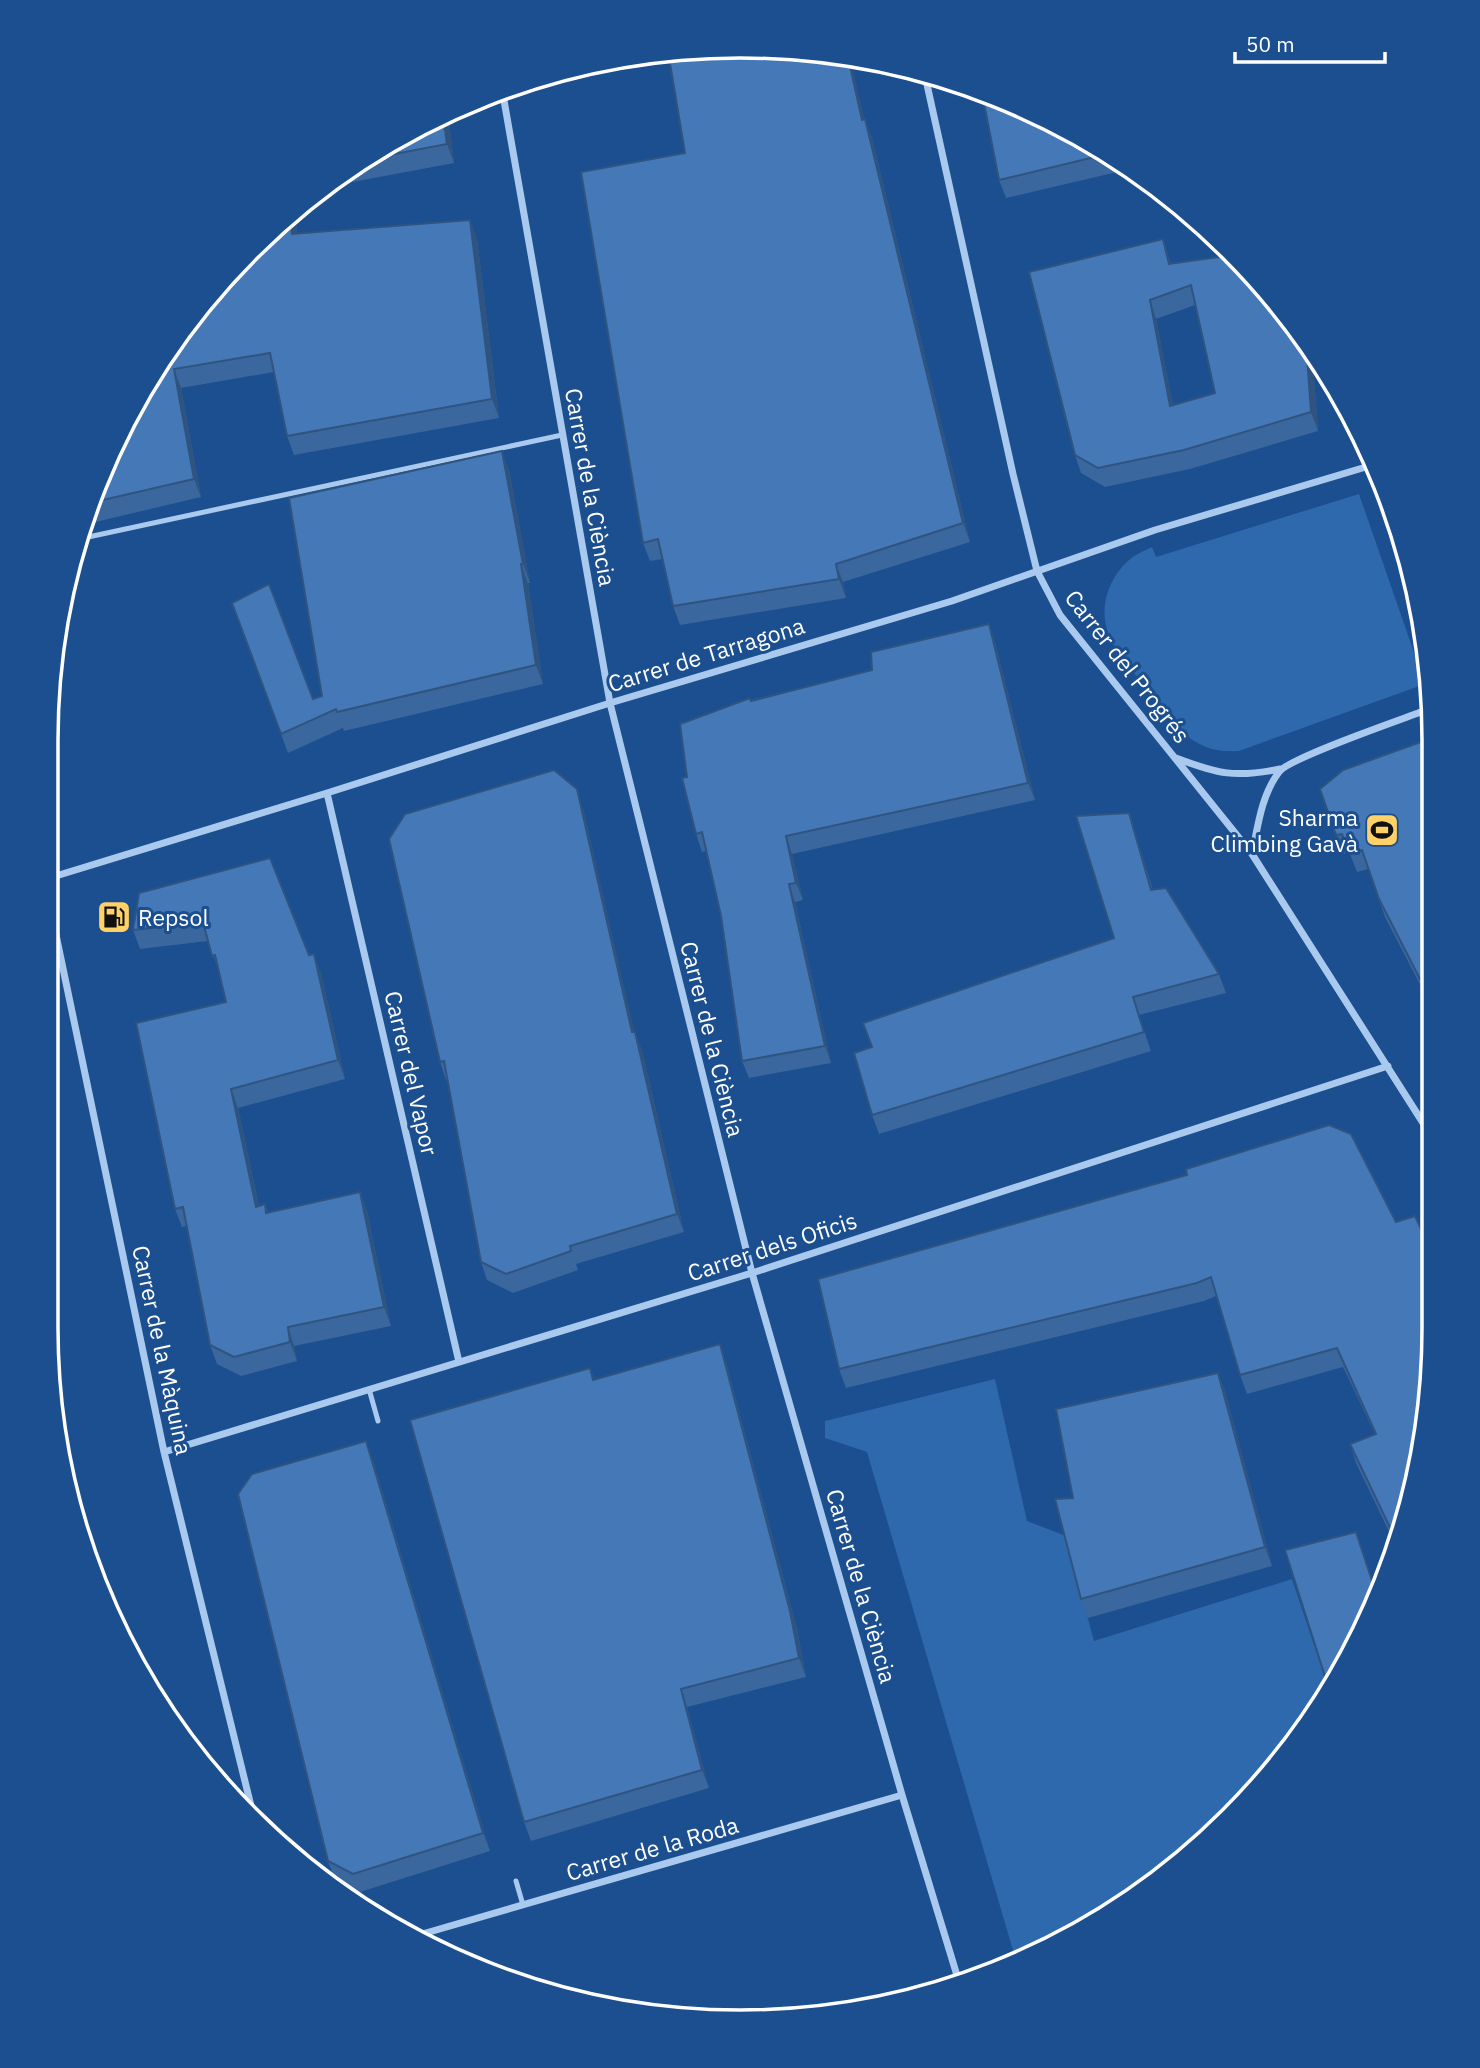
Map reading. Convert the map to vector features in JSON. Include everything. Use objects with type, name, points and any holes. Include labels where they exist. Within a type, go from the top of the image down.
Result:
[{"type":"street","name":"Carrer del Progrés","points":[[927,84],[1013,474],[1037,570],[1060,615],[1252,854],[1422,1121]]},
{"type":"street","name":"Carrer de la Ciència","points":[[504,100],[610,703],[752,1273],[902,1795],[957,1975]]},
{"type":"street","name":"Carrer de Tarragona","points":[[58,875],[610,703],[952,601],[1154,530],[1365,467]]},
{"type":"street","points":[[1174,757],[1222,774],[1244,775],[1280,769],[1347,739],[1421,712]]},
{"type":"street","points":[[1252,854],[1261,808],[1280,769]]},
{"type":"street","name":"Carrer del Vapor","points":[[327,793],[459,1362]]},
{"type":"street","name":"Carrer de la Màquina","points":[[58,944],[164,1452],[250,1802]]},
{"type":"street","name":"Carrer dels Oficis","points":[[164,1452],[752,1273],[1388,1066]]},
{"type":"street","name":"Carrer de la Roda","points":[[425,1933],[902,1795]]},
{"type":"lane","points":[[89,537],[562,435]]},
{"type":"lane","points":[[369,1389],[379,1421]]},
{"type":"lane","points":[[516,1881],[523,1905]]},
{"type":"shaded area","points":[[1359,494],[1417,662],[1420,686],[1239,751],[1222,751],[1195,742],[1174,723],[1125,663],[1112,642],[1106,625],[1105,605],[1115,576],[1139,553],[1152,547],[1156,557]]},
{"type":"shaded area","points":[[995,1379],[1027,1521],[1066,1536],[1094,1641],[1292,1579],[1325,1678],[1281,1743],[1253,1778],[1222,1810],[1190,1841],[1155,1869],[1081,1919],[1014,1952],[867,1452],[825,1438],[825,1421]]},
{"type":"building","points":[[695,59],[785,59],[850,67],[963,523],[836,564],[839,579],[673,606],[658,539],[643,543],[581,172],[685,153],[670,62]]},
{"type":"building","points":[[984,104],[1042,128],[1094,157],[999,180]]},
{"type":"building","points":[[444,125],[447,144],[390,155]]},
{"type":"building","points":[[470,220],[492,399],[287,436],[270,353],[174,369],[194,479],[102,500],[128,438],[173,361],[227,290],[290,227],[292,234]]},
{"type":"building","points":[[1163,239],[1169,264],[1221,257],[1253,290],[1307,362],[1311,412],[1184,450],[1098,468],[1075,455],[1029,272]],"holes":[[[1191,285],[1215,393],[1170,406],[1150,300]]]},
{"type":"building","points":[[502,451],[523,564],[536,665],[337,712],[336,709],[281,734],[232,603],[269,584],[313,699],[322,696],[289,498]]},
{"type":"building","points":[[989,624],[1028,783],[786,836],[796,883],[789,884],[825,1046],[742,1061],[721,916],[702,832],[696,834],[682,778],[687,777],[680,724],[750,698],[751,701],[872,670],[871,652]]},
{"type":"building","name":"Sharma Climbing Gavà","points":[[1422,742],[1422,978],[1420,979],[1379,899],[1362,850],[1350,854],[1342,834],[1336,835],[1320,789],[1343,770]]},
{"type":"building","points":[[554,770],[577,789],[632,1032],[635,1032],[677,1214],[570,1246],[571,1251],[506,1274],[481,1262],[444,1061],[440,1062],[389,839],[405,814]]},
{"type":"building","points":[[1129,813],[1151,890],[1166,888],[1219,974],[1133,997],[1144,1032],[872,1115],[854,1053],[872,1047],[863,1023],[1114,938],[1076,816]]},
{"type":"building","points":[[270,858],[309,955],[314,954],[338,1060],[231,1089],[256,1207],[265,1204],[266,1213],[360,1192],[384,1307],[288,1327],[290,1342],[234,1357],[210,1345],[183,1207],[175,1209],[136,1023],[226,1002],[215,955],[212,956],[203,922],[133,930],[139,893]]},
{"type":"building","points":[[1329,1125],[1351,1134],[1396,1222],[1415,1216],[1422,1231],[1421,1373],[1409,1461],[1391,1530],[1350,1444],[1376,1434],[1337,1348],[1240,1375],[1211,1277],[1197,1283],[839,1369],[818,1279],[1187,1175],[1186,1169]]},
{"type":"building","points":[[720,1344],[790,1611],[799,1658],[681,1689],[702,1770],[524,1822],[410,1420],[590,1368],[593,1380]]},
{"type":"building","points":[[1218,1373],[1265,1547],[1081,1599],[1055,1499],[1073,1498],[1056,1409]]},
{"type":"building","points":[[366,1441],[483,1833],[353,1874],[328,1861],[238,1494],[252,1474]]},
{"type":"building","points":[[1356,1532],[1373,1582],[1352,1630],[1325,1678],[1285,1550]]},
{"type":"place","name":"Sharma Climbing Gavà","points":[[1382,830]]},
{"type":"place","name":"Repsol","points":[[114,917]]}]
